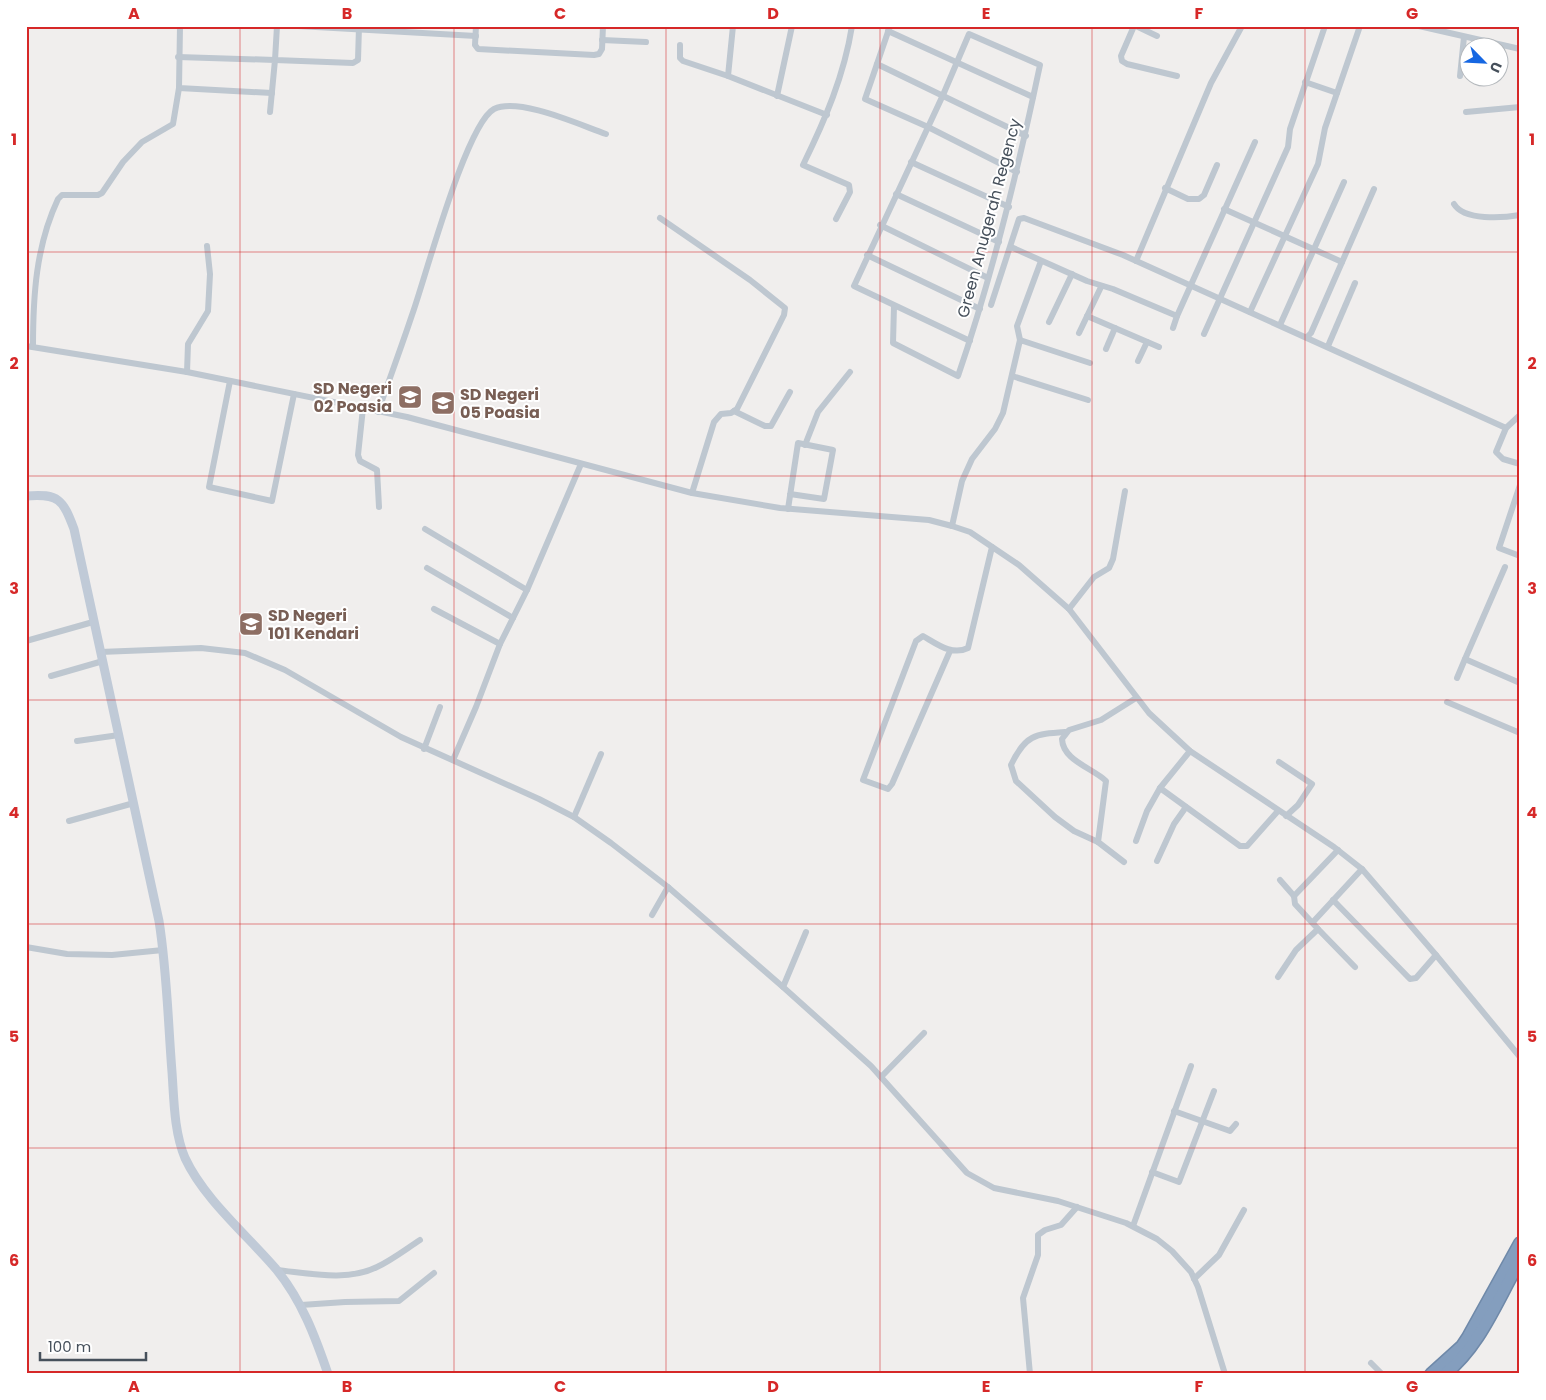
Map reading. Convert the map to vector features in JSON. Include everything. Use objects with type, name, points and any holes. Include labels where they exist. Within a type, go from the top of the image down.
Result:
[{"type":"highway","points":[[1430,1374],[1462,1346],[1520,1243]]},
{"type":"highway","points":[[1445,1374],[1471,1348],[1520,1261]]},
{"type":"street","points":[[180,26],[179,88],[173,124],[142,142],[123,162],[102,193],[98,195],[62,195],[58,199],[42,237],[33,300],[30,346],[230,380],[363,408],[692,493],[788,509],[929,520],[970,532],[1019,565],[1069,609],[1136,698],[1166,732],[1190,751],[1338,850],[1362,870],[1436,955],[1520,1057]]},
{"type":"street","points":[[270,112],[277,26]]},
{"type":"street","points":[[298,26],[476,36]]},
{"type":"street","points":[[476,26],[478,49],[594,55],[599,54],[603,26]]},
{"type":"street","points":[[728,76],[733,26]]},
{"type":"street","points":[[777,96],[792,26]]},
{"type":"street","points":[[836,219],[850,192],[849,185],[803,165],[827,115],[848,55],[852,26]]},
{"type":"street","points":[[1157,36],[1135,26],[1121,56],[1122,60],[1127,64],[1177,76]]},
{"type":"street","points":[[1136,261],[1211,83],[1242,26]]},
{"type":"street","points":[[1204,334],[1288,147],[1290,129],[1325,26]]},
{"type":"street","points":[[1250,312],[1318,164],[1322,141],[1360,26]]},
{"type":"street","points":[[1420,26],[1520,49]]},
{"type":"street","points":[[178,57],[353,63],[358,60],[359,28]]},
{"type":"street","points":[[1017,172],[928,127],[865,99],[889,29],[1033,97]]},
{"type":"street","name":"Green Anugerah Regency","points":[[894,306],[893,343],[958,376],[980,309],[1009,207],[1040,65],[969,34],[957,62]]},
{"type":"street","points":[[602,40],[646,42]]},
{"type":"street","points":[[680,45],[680,58],[683,61],[728,76],[827,115]]},
{"type":"street","points":[[957,62],[854,286],[970,341]]},
{"type":"street","points":[[877,64],[1026,136]]},
{"type":"street","points":[[1305,82],[1337,93]]},
{"type":"street","points":[[179,88],[272,93]]},
{"type":"street","points":[[378,412],[412,316],[448,204],[480,122],[492,110],[504,106],[548,114],[606,134]]},
{"type":"street","points":[[1466,112],[1520,107]]},
{"type":"street","points":[[1173,328],[1255,142]]},
{"type":"street","points":[[911,162],[1009,207]]},
{"type":"street","points":[[1166,188],[1188,199],[1199,199],[1204,195],[1217,165]]},
{"type":"street","points":[[1280,326],[1344,182]]},
{"type":"street","points":[[1307,337],[1311,333],[1374,189]]},
{"type":"street","points":[[896,194],[999,242]]},
{"type":"street","points":[[1454,204],[1462,211],[1473,215],[1520,216]]},
{"type":"street","points":[[1224,209],[1342,262]]},
{"type":"street","points":[[660,218],[750,280],[785,308],[764,355],[734,411]]},
{"type":"street","points":[[990,305],[1019,219],[1024,218],[1136,261],[1190,287],[1328,346],[1506,428]]},
{"type":"street","points":[[880,226],[988,278]]},
{"type":"street","points":[[187,372],[188,344],[208,311],[210,274],[207,246]]},
{"type":"street","points":[[1011,247],[1101,287],[1177,316]]},
{"type":"street","points":[[867,255],[980,309]]},
{"type":"street","points":[[952,526],[962,481],[972,459],[995,429],[1003,413],[1020,340],[1017,326],[1041,261]]},
{"type":"street","points":[[1049,322],[1072,274]]},
{"type":"street","points":[[1328,346],[1355,283]]},
{"type":"street","points":[[1079,333],[1101,287]]},
{"type":"street","points":[[1087,316],[1159,347]]},
{"type":"street","points":[[1106,349],[1115,328]]},
{"type":"street","points":[[1020,340],[1090,363]]},
{"type":"street","points":[[1138,361],[1147,342]]},
{"type":"street","points":[[805,445],[818,412],[850,372]]},
{"type":"street","points":[[1012,376],[1088,400]]},
{"type":"street","points":[[230,380],[209,488],[272,501],[294,394]]},
{"type":"street","points":[[692,493],[714,422],[721,414],[734,411],[765,426],[771,426],[790,392]]},
{"type":"street","points":[[363,408],[358,455],[360,461],[377,470],[379,507]]},
{"type":"street","points":[[1520,415],[1506,428],[1496,452],[1503,459],[1520,464]]},
{"type":"street","points":[[788,509],[790,494],[798,443],[833,450],[824,499],[790,494]]},
{"type":"street","points":[[453,760],[500,644],[527,590],[581,464]]},
{"type":"street","points":[[1520,484],[1499,548],[1520,556]]},
{"type":"street","points":[[1069,609],[1094,577],[1109,568],[1113,559],[1125,491]]},
{"type":"street","points":[[26,496],[58,499],[65,506],[74,529],[134,803],[163,950],[173,1088],[182,1148],[193,1172],[207,1192],[276,1270],[301,1306],[328,1374]]},
{"type":"street","points":[[425,529],[527,590]]},
{"type":"street","points":[[950,650],[892,784],[888,789],[863,780],[916,641],[923,636],[950,650],[962,652],[968,648],[992,548]]},
{"type":"street","points":[[1457,678],[1505,567]]},
{"type":"street","points":[[427,568],[513,618]]},
{"type":"street","points":[[434,609],[500,644]]},
{"type":"street","points":[[26,641],[94,622]]},
{"type":"street","points":[[51,676],[101,656],[201,648],[245,654],[285,670],[338,702],[424,749],[540,798],[574,818],[612,842],[784,986],[881,1077],[960,1165],[979,1181],[994,1188],[1077,1207],[1133,1226],[1157,1239],[1172,1251],[1182,1261],[1194,1279],[1205,1304],[1225,1374]]},
{"type":"street","points":[[1465,659],[1520,683]]},
{"type":"street","points":[[1124,862],[1098,842],[1074,831],[1016,781],[1012,765],[1024,744],[1041,732],[1065,732],[1101,720],[1136,698]]},
{"type":"street","points":[[1447,702],[1520,734]]},
{"type":"street","points":[[424,749],[440,707]]},
{"type":"street","points":[[1065,732],[1062,739],[1064,748],[1076,760],[1106,781],[1098,842]]},
{"type":"street","points":[[77,741],[119,735]]},
{"type":"street","points":[[1136,841],[1147,811],[1160,788],[1190,751]]},
{"type":"street","points":[[574,818],[601,754]]},
{"type":"street","points":[[1279,762],[1312,784],[1298,805],[1286,816]]},
{"type":"street","points":[[1160,788],[1243,848],[1253,840],[1278,811]]},
{"type":"street","points":[[69,821],[134,803]]},
{"type":"street","points":[[1157,861],[1174,824],[1186,807]]},
{"type":"street","points":[[1294,896],[1338,850]]},
{"type":"street","points":[[1313,922],[1362,870]]},
{"type":"street","points":[[1280,880],[1294,896],[1295,904],[1355,967]]},
{"type":"street","points":[[652,915],[668,887]]},
{"type":"street","points":[[1333,900],[1410,979],[1416,978],[1436,955]]},
{"type":"street","points":[[1278,977],[1296,950],[1318,929]]},
{"type":"street","points":[[784,986],[806,932]]},
{"type":"street","points":[[26,946],[67,954],[112,955],[163,950]]},
{"type":"street","points":[[881,1077],[924,1032]]},
{"type":"street","points":[[1133,1226],[1191,1066]]},
{"type":"street","points":[[1152,1172],[1179,1182],[1214,1091]]},
{"type":"street","points":[[1174,1111],[1230,1131],[1236,1124]]},
{"type":"street","points":[[1030,1374],[1023,1298],[1038,1255],[1038,1235],[1044,1230],[1061,1225],[1077,1207]]},
{"type":"street","points":[[1194,1279],[1219,1255],[1244,1210]]},
{"type":"street","points":[[276,1270],[344,1275],[361,1272],[376,1267],[420,1240]]},
{"type":"street","points":[[301,1306],[345,1302],[400,1301],[434,1273]]},
{"type":"street","points":[[1372,1363],[1382,1374]]},
{"type":"place","name":"SD Negeri 02 Poasia","points":[[410,397]]},
{"type":"place","name":"SD Negeri 05 Poasia","points":[[443,403]]},
{"type":"place","name":"SD Negeri 101 Kendari","points":[[251,624]]}]
